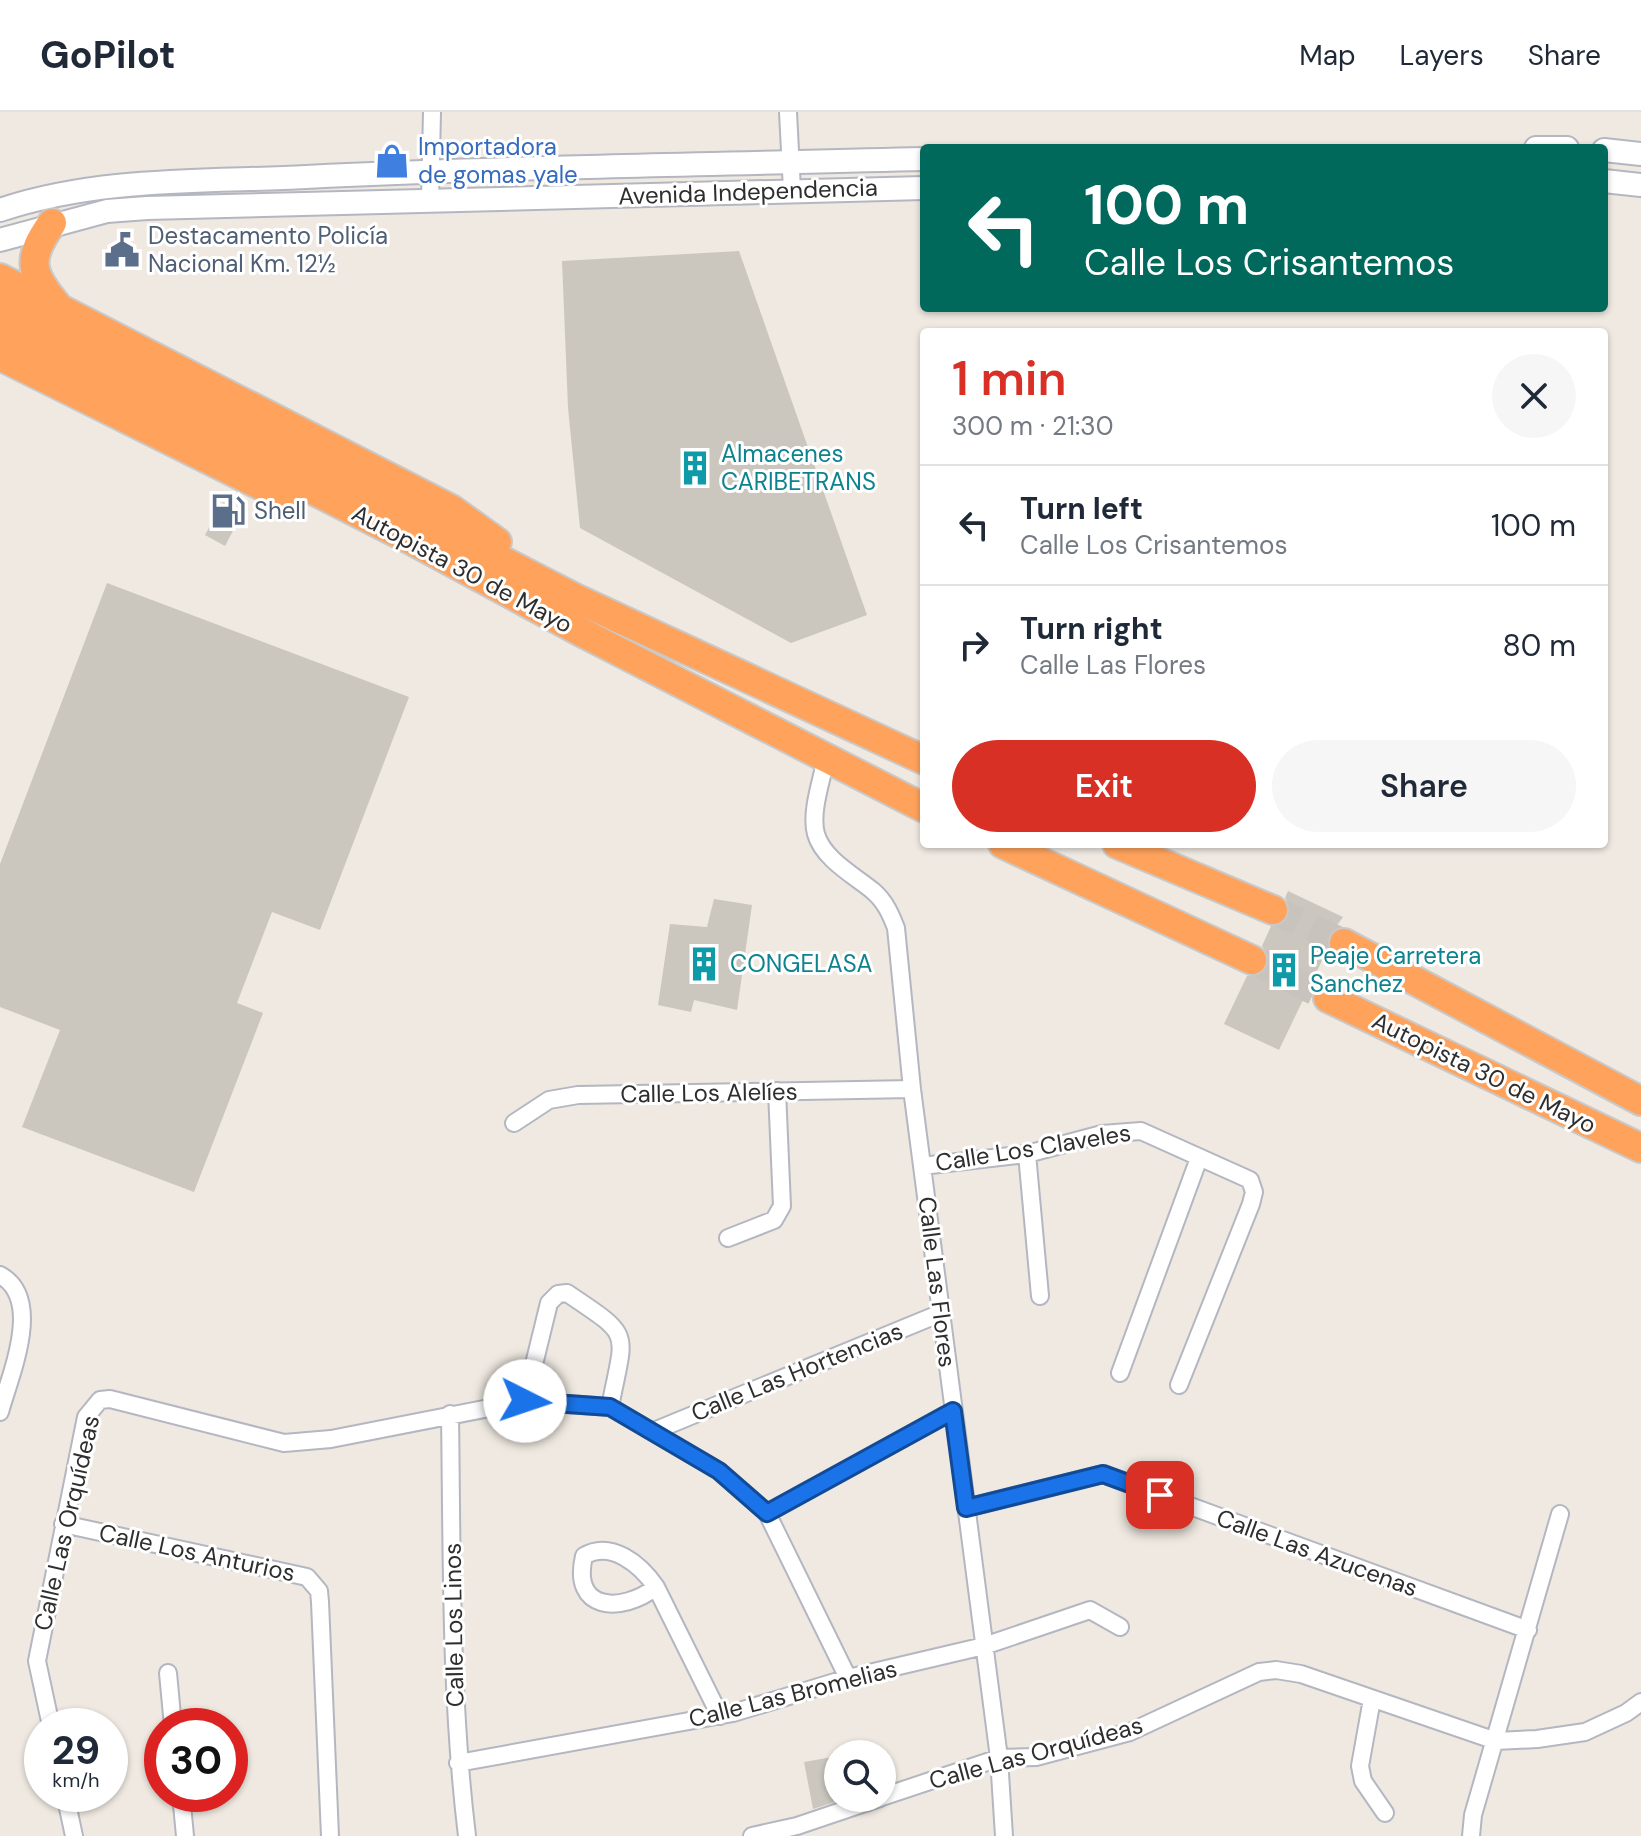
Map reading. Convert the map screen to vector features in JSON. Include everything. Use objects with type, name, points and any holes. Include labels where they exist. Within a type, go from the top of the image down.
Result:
[{"type":"highway","points":[[52,223],[37,244],[33,260],[37,282],[59,308]]},
{"type":"highway","points":[[0,278],[451,509],[575,598]]},
{"type":"highway","name":"Autopista 30 de Mayo","points":[[0,302],[418,530],[581,632],[920,806]]},
{"type":"highway","name":"Autopista 30 de Mayo","points":[[0,331],[418,530],[575,598],[920,758]]},
{"type":"highway","points":[[0,356],[479,594],[581,632]]},
{"type":"highway","points":[[1012,848],[1252,960]]},
{"type":"highway","points":[[1126,848],[1273,910]]},
{"type":"highway","name":"Autopista 30 de Mayo","points":[[1344,943],[1641,1101]]},
{"type":"highway","name":"Autopista 30 de Mayo","points":[[1328,998],[1641,1148]]},
{"type":"street","points":[[430,201],[432,112]]},
{"type":"street","points":[[788,112],[792,190]]},
{"type":"street","points":[[1608,150],[1641,154]]},
{"type":"street","name":"Avenida Independencia","points":[[0,210],[38,197],[104,186],[433,171],[920,159]]},
{"type":"street","points":[[1608,181],[1641,185]]},
{"type":"street","name":"Avenida Independencia","points":[[0,240],[52,223],[107,211],[147,208],[920,188]]},
{"type":"street","name":"Calle Las Flores","points":[[826,758],[816,835],[857,881],[875,892],[896,928],[912,1089],[999,1758],[1004,1836]]},
{"type":"street","name":"Calle Los Alelíes","points":[[514,1123],[549,1100],[578,1095],[912,1089]]},
{"type":"street","points":[[728,1238],[774,1220],[782,1206],[777,1091]]},
{"type":"street","name":"Calle Los Claveles","points":[[922,1166],[1027,1154],[1123,1130],[1141,1131],[1250,1180],[1254,1192],[1179,1385]]},
{"type":"street","points":[[1027,1154],[1040,1296]]},
{"type":"street","points":[[1120,1373],[1199,1158]]},
{"type":"street","points":[[0,1275],[9,1280],[20,1294],[23,1329],[0,1412]]},
{"type":"street","points":[[525,1401],[549,1303],[558,1294],[567,1293],[613,1324],[620,1333],[622,1344],[610,1407]]},
{"type":"street","name":"Calle Las Hortencias","points":[[654,1431],[941,1313]]},
{"type":"street","name":"Calle Las Orquídeas","points":[[47,1708],[37,1661],[63,1524],[86,1417],[100,1400],[110,1399],[284,1443],[331,1439],[525,1401],[610,1407],[719,1471],[767,1513],[848,1678]]},
{"type":"street","points":[[767,1513],[953,1411]]},
{"type":"street","name":"Calle Los Linos","points":[[450,1414],[452,1636],[458,1763],[467,1836]]},
{"type":"street","name":"Calle Las Azucenas","points":[[966,1508],[1103,1474],[1528,1630]]},
{"type":"street","points":[[1471,1836],[1473,1815],[1560,1514]]},
{"type":"street","name":"Calle Los Anturios","points":[[63,1524],[307,1577],[315,1583],[320,1602],[330,1836]]},
{"type":"street","points":[[656,1587],[629,1604],[602,1603],[591,1596],[582,1581],[584,1556],[594,1550],[615,1552],[635,1565],[656,1587],[720,1716]]},
{"type":"street","name":"Calle Las Bromelias","points":[[458,1763],[720,1716],[848,1678],[984,1646],[1090,1610],[1120,1627]]},
{"type":"street","name":"Calle Las Orquídeas","points":[[896,1793],[999,1758],[1036,1757],[1130,1732],[1259,1672],[1289,1671],[1496,1741],[1585,1732],[1626,1713],[1641,1702]]},
{"type":"street","points":[[168,1673],[171,1708]]},
{"type":"street","points":[[1372,1699],[1360,1766],[1363,1781],[1385,1813]]},
{"type":"street","points":[[69,1812],[74,1836]]},
{"type":"street","points":[[183,1812],[185,1836]]},
{"type":"street","name":"Calle Las Orquídeas","points":[[752,1836],[839,1812]]},
{"type":"building","name":"Almacenes CARIBETRANS","points":[[739,251],[867,615],[791,643],[580,528],[568,408],[562,261]]},
{"type":"building","points":[[223,502],[243,512],[225,546],[205,535]]},
{"type":"building","points":[[107,583],[409,697],[320,930],[272,912],[237,1003],[263,1013],[194,1192],[22,1127],[60,1030],[0,1007],[0,864]]},
{"type":"building","name":"Peaje Carretera Sanchez","points":[[1288,891],[1343,917],[1329,936],[1328,948],[1279,1050],[1224,1024],[1247,976],[1261,974],[1267,968],[1269,958],[1262,946],[1271,926],[1283,924],[1288,917],[1290,907],[1285,898]]},
{"type":"building","name":"CONGELASA","points":[[714,899],[752,905],[737,1010],[694,1000],[691,1012],[658,1005],[670,924],[707,927]]},
{"type":"building","points":[[824,1758],[824,1805],[813,1809],[804,1762]]},
{"type":"tunnel","points":[[1273,910],[1344,943]]},
{"type":"tunnel","points":[[1252,960],[1328,998]]},
{"type":"place","name":"Importadora de gomas yale","points":[[392,161]]},
{"type":"place","name":"Destacamento Policía Nacional Km. 12½","points":[[122,250]]},
{"type":"place","name":"Almacenes CARIBETRANS","points":[[695,468]]},
{"type":"place","name":"Shell","points":[[228,511]]},
{"type":"place","name":"CONGELASA","points":[[704,964]]},
{"type":"place","name":"Peaje Carretera Sanchez","points":[[1284,970]]},
{"type":"route","points":[[525,1401],[610,1407],[719,1471],[767,1513],[953,1411],[966,1508],[1103,1474],[1160,1495]]}]
